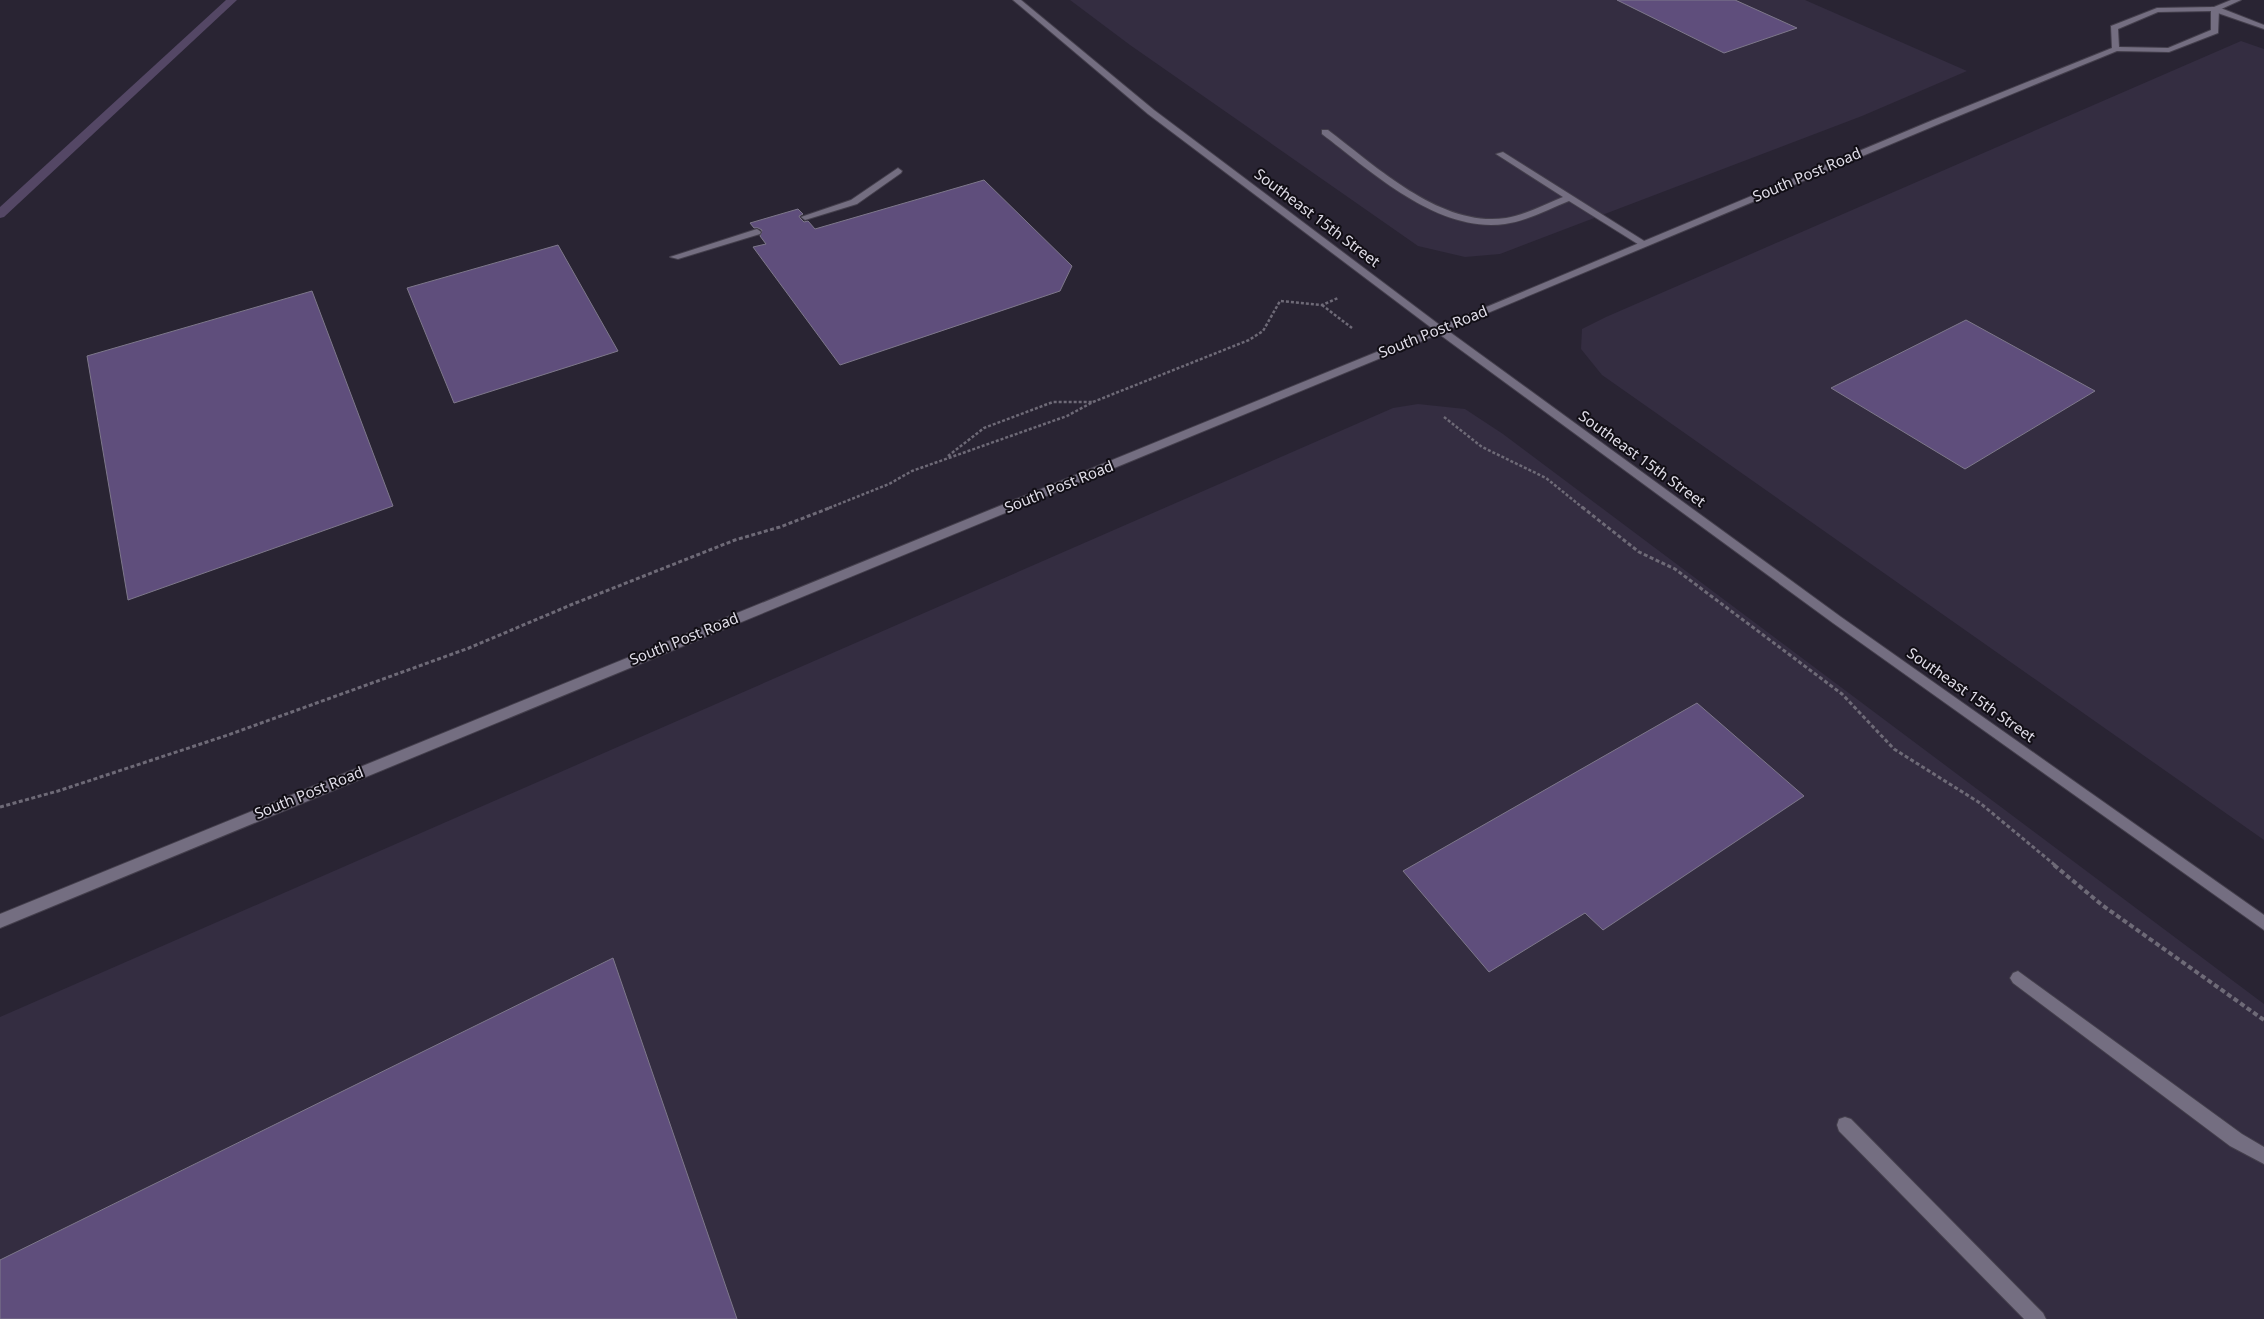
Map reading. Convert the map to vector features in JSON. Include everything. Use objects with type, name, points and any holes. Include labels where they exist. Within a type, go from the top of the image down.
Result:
[{"type":"main road","name":"Southeast 15th Street","points":[[1017,0],[1151,112],[1439,330],[1837,620],[2264,923]]},
{"type":"main road","points":[[2215,9],[2237,0]]},
{"type":"main road","name":"South Post Road","points":[[0,920],[1439,330],[1920,128],[2116,49],[2169,50],[2215,31],[2215,9]]},
{"type":"main road","points":[[2116,49],[2114,28],[2157,10],[2215,9],[2264,27]]},
{"type":"main road","points":[[1325,132],[1403,189],[1445,213],[1475,222],[1505,221],[1570,198]]},
{"type":"main road","points":[[1500,154],[1644,244]]},
{"type":"main road","points":[[805,217],[854,202],[898,171]]},
{"type":"main road","points":[[676,257],[757,232]]},
{"type":"main road","points":[[2018,978],[2236,1140],[2264,1156]]},
{"type":"main road","points":[[1845,1126],[2037,1319]]},
{"type":"path","points":[[0,807],[58,792],[228,735],[469,648],[573,604],[735,540],[780,527],[890,484],[912,471],[945,458],[997,442],[1066,416],[1093,402],[1249,340],[1263,330],[1280,301],[1322,304]]},
{"type":"path","points":[[945,458],[984,428],[1054,402],[1093,402]]},
{"type":"path","points":[[1444,417],[1482,447],[1546,478],[1639,552],[1675,569],[1842,694],[1894,749],[1980,803],[2102,906],[2264,1020]]},
{"type":"shaded area","points":[[1070,0],[1805,0],[1967,71],[1862,116],[1500,254],[1465,257],[1418,246],[1130,45]]},
{"type":"shaded area","points":[[2241,41],[2264,49],[2264,840],[1602,375],[1581,349],[1582,329],[1606,317]]},
{"type":"shaded area","points":[[1418,404],[1465,409],[1503,434],[2264,1004],[2264,1319],[0,1319],[0,1017],[1393,408]]},
{"type":"building","points":[[1617,0],[1735,0],[1797,28],[1724,53]]},
{"type":"building","points":[[984,180],[1072,266],[1060,291],[840,365],[753,247],[766,244],[760,236],[762,230],[754,228],[750,223],[798,209],[803,214],[799,216],[800,218],[804,222],[808,221],[815,229]]},
{"type":"building","points":[[558,245],[618,351],[454,403],[407,288]]},
{"type":"building","points":[[312,291],[393,506],[128,600],[87,356]]},
{"type":"building","points":[[1966,320],[2095,391],[1965,469],[1831,388]]},
{"type":"building","points":[[1697,703],[1804,796],[1603,930],[1585,913],[1489,972],[1403,871]]},
{"type":"building","points":[[613,958],[737,1319],[0,1319],[0,1260]]},
{"type":"waterway","points":[[0,214],[232,0]]}]
